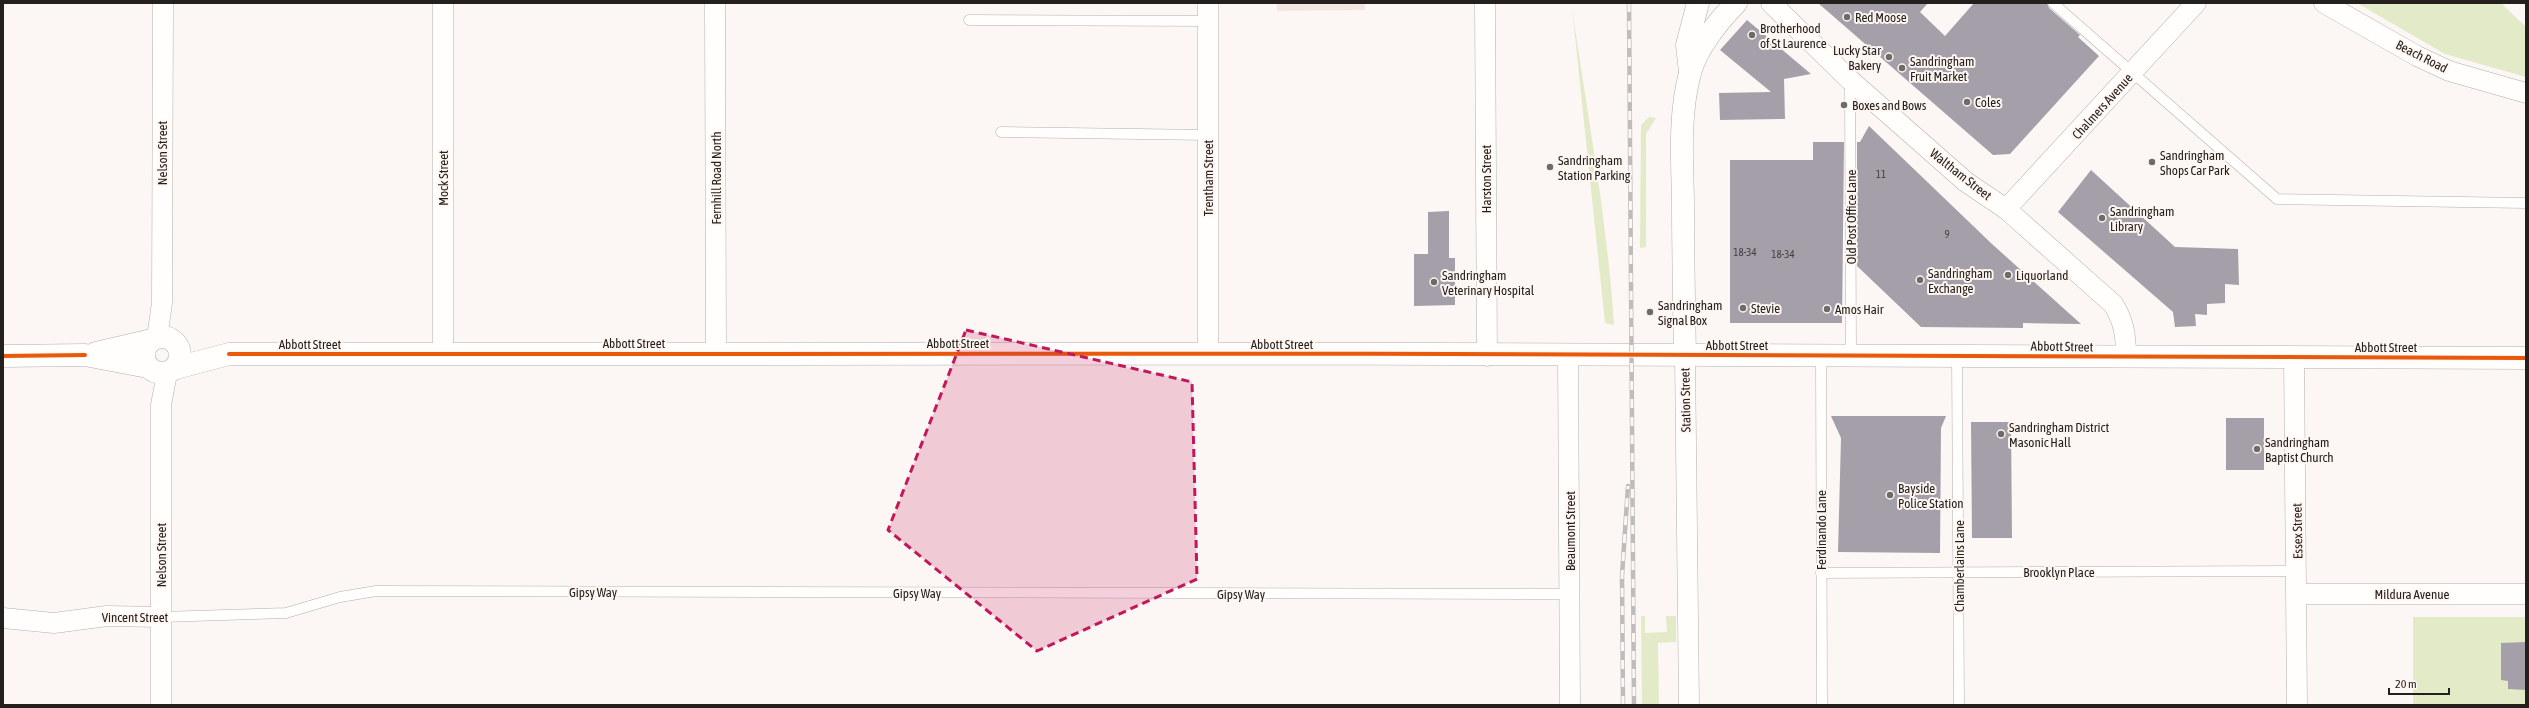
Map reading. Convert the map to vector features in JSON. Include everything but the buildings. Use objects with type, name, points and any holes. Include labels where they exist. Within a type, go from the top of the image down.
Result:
[{"type":"street","name":"Nelson Street","points":[[162,3],[163,339]]},
{"type":"street","name":"Mock Street","points":[[443,3],[443,354]]},
{"type":"street","name":"Fernhill Road North","points":[[716,3],[716,353]]},
{"type":"street","name":"Harston Street","points":[[1485,3],[1487,356]]},
{"type":"street","name":"Station Street","points":[[1689,705],[1682,155],[1685,109],[1690,72],[1687,46],[1698,3]]},
{"type":"street","name":"Waltham Street","points":[[1771,3],[1850,80],[1966,182],[2006,209],[2113,304],[2125,329],[2126,356]]},
{"type":"street","name":"Chalmers Avenue","points":[[2006,209],[2196,3]]},
{"type":"street","name":"Beach Road","points":[[2324,3],[2418,56],[2449,70],[2526,94]]},
{"type":"street","name":"Station Street","points":[[1690,72],[1713,28],[1729,4]]},
{"type":"street","name":"Trentham Street","points":[[1208,12],[1208,354]]},
{"type":"street","name":"Abbott Street","points":[[3,356],[85,355],[163,339],[229,354],[716,353],[1487,356],[1851,354],[2526,358]]},
{"type":"street","points":[[163,339],[180,351],[179,363],[161,370],[144,356],[145,350],[163,339]]},
{"type":"street","name":"Abbott Street","points":[[85,355],[161,370],[229,354]]},
{"type":"street","name":"Beaumont Street","points":[[1568,356],[1570,705]]},
{"type":"street","name":"Essex Street","points":[[2294,357],[2297,705]]},
{"type":"street","name":"Nelson Street","points":[[161,370],[161,705]]},
{"type":"street","name":"Mildura Avenue","points":[[2297,594],[2526,594]]},
{"type":"street","name":"Vincent Street","points":[[3,618],[54,623],[106,616],[161,617]]},
{"type":"lane","points":[[2053,3],[2133,71],[2277,200],[2526,203]]},
{"type":"lane","points":[[968,20],[1208,12]]},
{"type":"lane","name":"Old Post Office Lane","points":[[1850,80],[1851,354]]},
{"type":"lane","points":[[1001,132],[1208,135]]},
{"type":"lane","name":"Ferdinando Lane","points":[[1821,354],[1822,705]]},
{"type":"lane","name":"Chamberlains Lane","points":[[1957,355],[1959,705]]},
{"type":"lane","name":"Brooklyn Place","points":[[1821,573],[2297,571]]},
{"type":"lane","name":"Gipsy Way","points":[[267,615],[286,614],[340,597],[376,592],[1570,594]]},
{"type":"lane","name":"Vincent Street","points":[[161,617],[267,615]]},
{"type":"highlighted area","points":[[966,330],[1192,382],[1197,579],[1037,651],[888,530]]},
{"type":"shaded area","points":[[1277,3],[1365,3],[1365,10],[1277,11]]},
{"type":"green space","points":[[2357,3],[2501,3],[2526,27],[2526,77],[2445,54]]},
{"type":"green space","points":[[1572,7],[1602,205],[1614,325],[1605,323]]},
{"type":"green space","points":[[1649,117],[1656,118],[1646,134],[1646,247],[1640,248],[1641,125]]},
{"type":"green space","points":[[1641,616],[1645,616],[1645,633],[1667,632],[1666,616],[1676,616],[1676,642],[1658,643],[1659,705],[1642,705]]},
{"type":"green space","points":[[2413,617],[2526,617],[2526,705],[2413,705]]},
{"type":"railway","points":[[1629,3],[1634,705]]},
{"type":"railway","points":[[1623,705],[1622,576],[1628,486]]},
{"type":"cycle path","points":[[229,354],[1378,354],[2526,358]]},
{"type":"cycle path","points":[[3,356],[85,355]]},
{"type":"place","name":"Red Moose","points":[[1847,17]]},
{"type":"place","name":"Brotherhood of St Laurence","points":[[1752,35]]},
{"type":"place","name":"Lucky Star Bakery","points":[[1889,57]]},
{"type":"place","name":"Sandringham Fruit Market","points":[[1902,68]]},
{"type":"place","name":"Coles","points":[[1967,102]]},
{"type":"place","name":"Boxes and Bows","points":[[1844,105]]},
{"type":"place","name":"Sandringham Shops Car Park","points":[[2152,162]]},
{"type":"place","name":"Sandringham Station Parking","points":[[1550,167]]},
{"type":"place","name":"Sandringham Library","points":[[2102,218]]},
{"type":"place","name":"Liquorland","points":[[2008,275]]},
{"type":"place","name":"Sandringham Exchange","points":[[1920,280]]},
{"type":"place","name":"Sandringham Veterinary Hospital","points":[[1434,282]]},
{"type":"place","name":"Stevie","points":[[1743,308]]},
{"type":"place","name":"Amos Hair","points":[[1827,309]]},
{"type":"place","name":"Sandringham Signal Box","points":[[1650,312]]},
{"type":"place","name":"Sandringham District Masonic Hall","points":[[2001,434]]},
{"type":"place","name":"Sandringham Baptist Church","points":[[2257,449]]},
{"type":"place","name":"Bayside Police Station","points":[[1890,495]]}]
